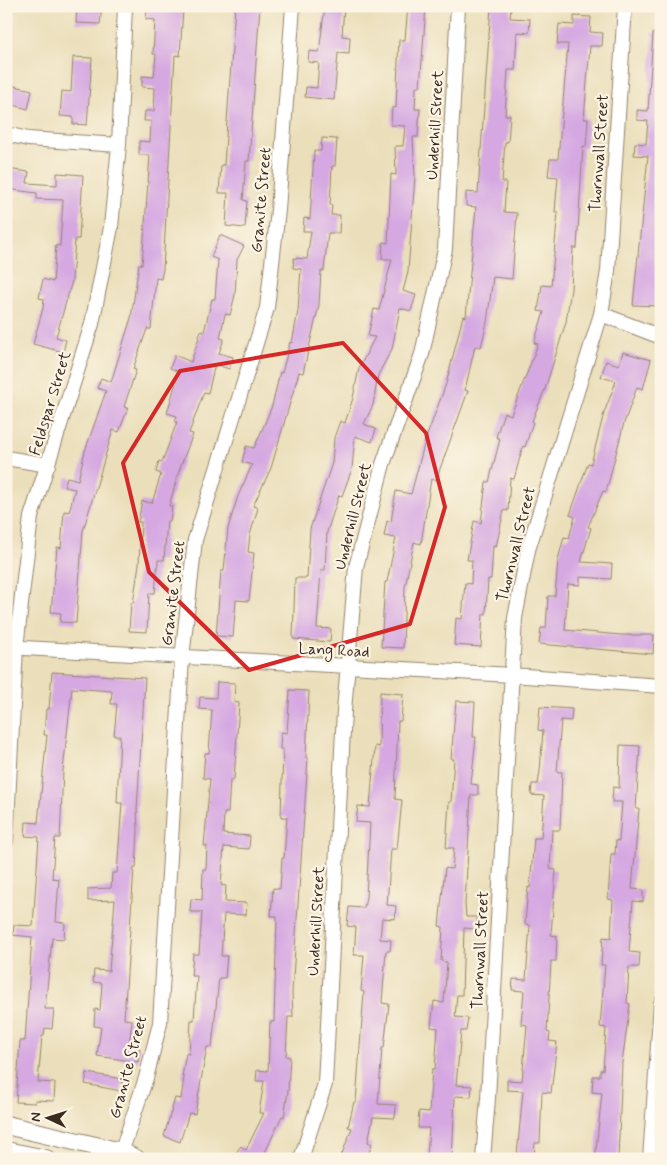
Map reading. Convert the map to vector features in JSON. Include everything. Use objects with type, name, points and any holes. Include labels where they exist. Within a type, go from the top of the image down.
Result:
[{"type":"main road","points":[[6,1125],[126,1157]]},
{"type":"main road","points":[[6,1151],[46,1159]]},
{"type":"street","name":"Feldspar Street","points":[[6,841],[11,648],[31,517],[92,324],[111,227],[119,145],[125,6]]},
{"type":"street","name":"Granite Street","points":[[126,1157],[160,1023],[182,658],[194,540],[267,308],[278,210],[293,6]]},
{"type":"street","name":"Underhill Street","points":[[302,1159],[325,1084],[347,667],[356,567],[383,464],[422,354],[445,249],[458,6]]},
{"type":"street","name":"Thornwall Street","points":[[483,1159],[515,618],[528,550],[601,314],[608,271],[624,6]]},
{"type":"street","points":[[6,134],[28,139],[119,145]]},
{"type":"street","points":[[601,314],[661,337]]},
{"type":"street","points":[[6,458],[48,465]]},
{"type":"street","name":"Lang Road","points":[[11,648],[512,675],[661,686]]},
{"type":"street","points":[[650,1159],[661,1003]]},
{"type":"highlighted area","points":[[343,343],[426,433],[445,507],[410,624],[249,670],[149,572],[123,463],[180,371]]},
{"type":"building","points":[[77,6],[102,6],[100,24],[76,23]]},
{"type":"building","points":[[158,6],[177,6],[177,9],[183,9],[180,56],[175,55],[163,269],[161,279],[156,278],[151,329],[147,329],[133,369],[136,370],[124,407],[128,408],[119,432],[113,430],[83,531],[76,623],[60,622],[61,613],[51,612],[57,547],[61,548],[64,511],[69,512],[75,489],[64,487],[67,477],[78,480],[85,451],[106,391],[97,388],[101,378],[111,382],[131,318],[139,264],[142,265],[150,155],[139,155],[139,141],[150,142],[151,121],[144,121],[145,111],[154,111],[155,88],[142,87],[142,76],[154,77],[156,54],[153,54],[155,20],[146,19],[147,9],[158,9]]},
{"type":"building","points":[[235,6],[260,6],[249,161],[246,161],[243,200],[247,201],[245,228],[226,226],[228,193],[219,193],[221,165],[224,165]]},
{"type":"building","points":[[325,6],[344,6],[342,36],[350,37],[349,54],[338,53],[334,100],[305,97],[306,87],[317,88],[319,63],[308,62],[309,51],[319,52]]},
{"type":"building","points":[[408,6],[426,6],[420,87],[416,87],[415,109],[420,109],[418,137],[413,137],[415,176],[408,272],[403,291],[416,295],[411,311],[400,308],[392,349],[378,375],[373,405],[364,424],[376,429],[372,442],[355,436],[352,469],[342,496],[339,495],[327,532],[325,570],[321,570],[317,628],[331,629],[330,642],[293,639],[295,578],[307,578],[310,529],[332,463],[334,438],[340,421],[345,423],[353,398],[359,368],[375,337],[368,336],[374,309],[379,310],[392,259],[382,259],[383,242],[388,243],[391,174],[396,175],[395,146],[403,146],[405,126],[391,125],[392,107],[396,108],[399,40],[405,40]]},
{"type":"building","points":[[491,6],[511,8],[510,18],[530,19],[529,33],[517,32],[515,70],[508,70],[505,115],[510,115],[508,142],[505,142],[502,182],[506,182],[504,212],[517,213],[512,279],[493,277],[487,322],[481,347],[475,346],[465,390],[468,391],[436,480],[431,479],[421,544],[414,542],[405,587],[403,648],[381,647],[385,582],[387,582],[396,538],[384,536],[387,521],[391,522],[396,491],[411,494],[425,441],[446,384],[463,316],[466,317],[476,207],[466,206],[466,192],[478,193]]},
{"type":"building","points":[[574,16],[591,17],[590,32],[603,33],[602,46],[590,46],[584,119],[588,119],[586,147],[583,146],[577,248],[573,248],[571,289],[566,322],[525,447],[523,446],[514,479],[510,478],[508,511],[504,510],[496,547],[493,546],[491,579],[488,579],[486,614],[483,614],[481,647],[454,645],[456,618],[462,619],[465,583],[471,584],[472,560],[467,560],[474,521],[481,523],[486,482],[489,482],[500,439],[496,437],[504,412],[511,415],[538,344],[534,343],[544,312],[538,311],[542,285],[551,286],[558,212],[555,212],[558,177],[548,176],[550,159],[558,159],[568,44],[557,44],[559,24],[574,25]]},
{"type":"building","points":[[653,33],[661,33],[661,281],[659,306],[633,305],[648,156],[634,155],[635,143],[646,144],[648,121],[637,120],[637,110],[648,111]]},
{"type":"building","points":[[73,57],[92,58],[87,125],[73,124],[73,117],[60,116],[62,91],[71,92]]},
{"type":"building","points":[[6,84],[32,90],[28,109],[6,103]]},
{"type":"building","points":[[322,138],[337,139],[335,166],[332,166],[330,205],[332,205],[331,215],[340,215],[339,233],[328,233],[324,271],[321,271],[319,305],[303,373],[299,372],[271,468],[253,506],[258,508],[250,535],[248,552],[254,553],[249,601],[236,600],[233,637],[216,636],[221,571],[224,571],[228,528],[238,496],[252,465],[242,462],[246,446],[254,448],[259,437],[272,406],[280,372],[282,373],[290,342],[292,343],[298,311],[301,269],[293,268],[294,258],[307,259],[311,231],[303,231],[304,218],[310,219],[314,151],[321,151]]},
{"type":"building","points":[[6,169],[29,172],[27,183],[57,185],[57,173],[83,175],[79,239],[75,239],[72,281],[56,337],[66,340],[63,352],[33,344],[43,308],[44,299],[39,298],[43,279],[53,282],[56,245],[60,246],[63,200],[37,199],[37,193],[6,189]]},
{"type":"building","points":[[220,235],[244,246],[237,260],[235,295],[230,315],[225,314],[220,338],[224,339],[219,353],[233,357],[229,369],[215,364],[208,393],[204,392],[189,433],[193,434],[180,468],[169,506],[172,506],[170,521],[167,521],[164,560],[158,560],[155,593],[149,593],[147,632],[129,631],[131,603],[133,603],[139,564],[141,522],[138,522],[142,501],[152,503],[161,474],[156,472],[159,461],[162,462],[177,422],[175,421],[177,416],[167,413],[179,372],[170,368],[175,355],[191,362],[201,331],[204,332],[212,299],[215,299],[218,260],[211,257]]},
{"type":"building","points":[[623,352],[651,360],[643,389],[637,387],[624,423],[606,492],[603,491],[588,527],[591,528],[581,562],[612,564],[611,579],[580,577],[580,585],[568,584],[565,630],[621,635],[654,635],[653,654],[539,644],[541,628],[546,628],[548,596],[555,596],[558,560],[564,537],[569,538],[575,517],[570,515],[588,463],[591,464],[604,413],[616,381],[601,377],[606,361],[619,365]]},
{"type":"building","points":[[52,672],[145,678],[137,809],[136,868],[134,868],[124,1019],[132,1020],[129,1047],[140,1048],[138,1062],[97,1056],[101,1027],[94,1026],[95,1009],[100,1010],[102,983],[93,982],[94,970],[109,971],[115,900],[88,901],[88,889],[111,888],[112,873],[117,873],[122,803],[117,803],[120,736],[114,736],[117,704],[111,704],[112,691],[72,688],[63,771],[60,838],[55,838],[52,878],[59,879],[56,922],[65,923],[64,939],[52,938],[45,1009],[54,1009],[52,1029],[45,1028],[44,1036],[42,1036],[38,1082],[55,1083],[54,1101],[16,1102],[20,1041],[25,1041],[32,937],[13,935],[14,925],[33,926],[39,837],[25,836],[26,822],[38,823],[47,735],[44,735],[46,709],[49,709]]},
{"type":"building","points":[[217,682],[235,683],[234,702],[239,703],[234,780],[230,780],[228,813],[224,813],[223,834],[250,836],[249,849],[224,847],[221,885],[226,886],[225,902],[247,903],[246,915],[224,914],[221,956],[227,956],[225,978],[219,978],[212,1047],[207,1047],[195,1114],[189,1113],[180,1142],[164,1136],[175,1098],[181,1099],[186,1053],[189,1054],[191,1020],[194,1020],[197,976],[191,976],[193,954],[199,954],[202,912],[190,912],[191,899],[202,900],[203,869],[206,869],[207,846],[204,846],[210,779],[203,778],[205,753],[209,753],[212,710],[199,709],[200,697],[216,698]]},
{"type":"building","points":[[290,690],[309,691],[306,758],[308,758],[292,992],[293,1017],[288,1017],[286,1056],[290,1057],[288,1091],[284,1117],[282,1116],[262,1159],[231,1159],[241,1146],[246,1150],[264,1113],[259,1113],[264,1081],[256,1081],[257,1070],[268,1071],[270,1022],[274,1022],[277,916],[271,916],[273,888],[280,889],[282,858],[284,858],[287,817],[281,817],[283,749],[280,749],[281,732],[287,733]]},
{"type":"building","points":[[380,692],[403,694],[401,721],[398,721],[395,799],[402,800],[397,849],[391,849],[387,905],[396,906],[395,919],[382,918],[380,939],[391,940],[390,951],[386,951],[382,1003],[389,1004],[384,1048],[382,1048],[378,1104],[396,1105],[395,1118],[373,1117],[368,1142],[372,1144],[367,1159],[340,1159],[352,1128],[348,1127],[354,1102],[356,1102],[364,992],[361,991],[364,955],[354,955],[356,927],[347,926],[349,907],[364,908],[366,897],[370,823],[356,822],[358,806],[370,807],[375,746],[379,747]]},
{"type":"building","points":[[456,701],[475,702],[473,737],[476,737],[471,784],[478,785],[478,795],[471,795],[465,904],[466,917],[477,917],[476,929],[464,928],[462,995],[457,995],[455,1017],[468,1018],[466,1031],[461,1031],[456,1085],[472,1086],[471,1097],[455,1096],[452,1159],[427,1159],[429,1128],[418,1128],[419,1111],[429,1112],[432,1069],[435,1069],[438,1028],[431,1027],[434,1001],[444,1003],[447,962],[441,961],[443,927],[439,926],[445,868],[452,869],[454,848],[446,848],[454,759],[451,759]]},
{"type":"building","points":[[540,707],[572,709],[571,721],[561,720],[557,772],[562,772],[560,830],[552,830],[550,869],[556,870],[551,935],[557,936],[556,961],[551,961],[547,1032],[550,1033],[549,1041],[557,1042],[551,1093],[542,1092],[540,1143],[535,1143],[534,1156],[517,1155],[523,1091],[507,1090],[507,1080],[522,1081],[527,1025],[521,1024],[524,991],[512,990],[513,979],[526,980],[530,925],[525,924],[528,887],[530,888],[534,838],[541,838],[544,796],[531,795],[532,784],[538,784],[540,771],[543,731],[538,730]]},
{"type":"building","points":[[620,745],[640,746],[636,809],[639,809],[632,889],[643,890],[643,902],[633,901],[629,952],[640,953],[639,967],[629,967],[627,1003],[630,1004],[622,1063],[618,1159],[595,1159],[602,1093],[592,1092],[593,1076],[600,1076],[600,1070],[603,1070],[606,1028],[600,1027],[605,965],[601,965],[603,937],[611,938],[613,900],[608,899],[611,854],[615,854],[616,840],[619,841],[622,802],[612,802],[613,787],[619,788]]},
{"type":"building","points":[[87,1073],[123,1079],[121,1091],[85,1084]]}]
